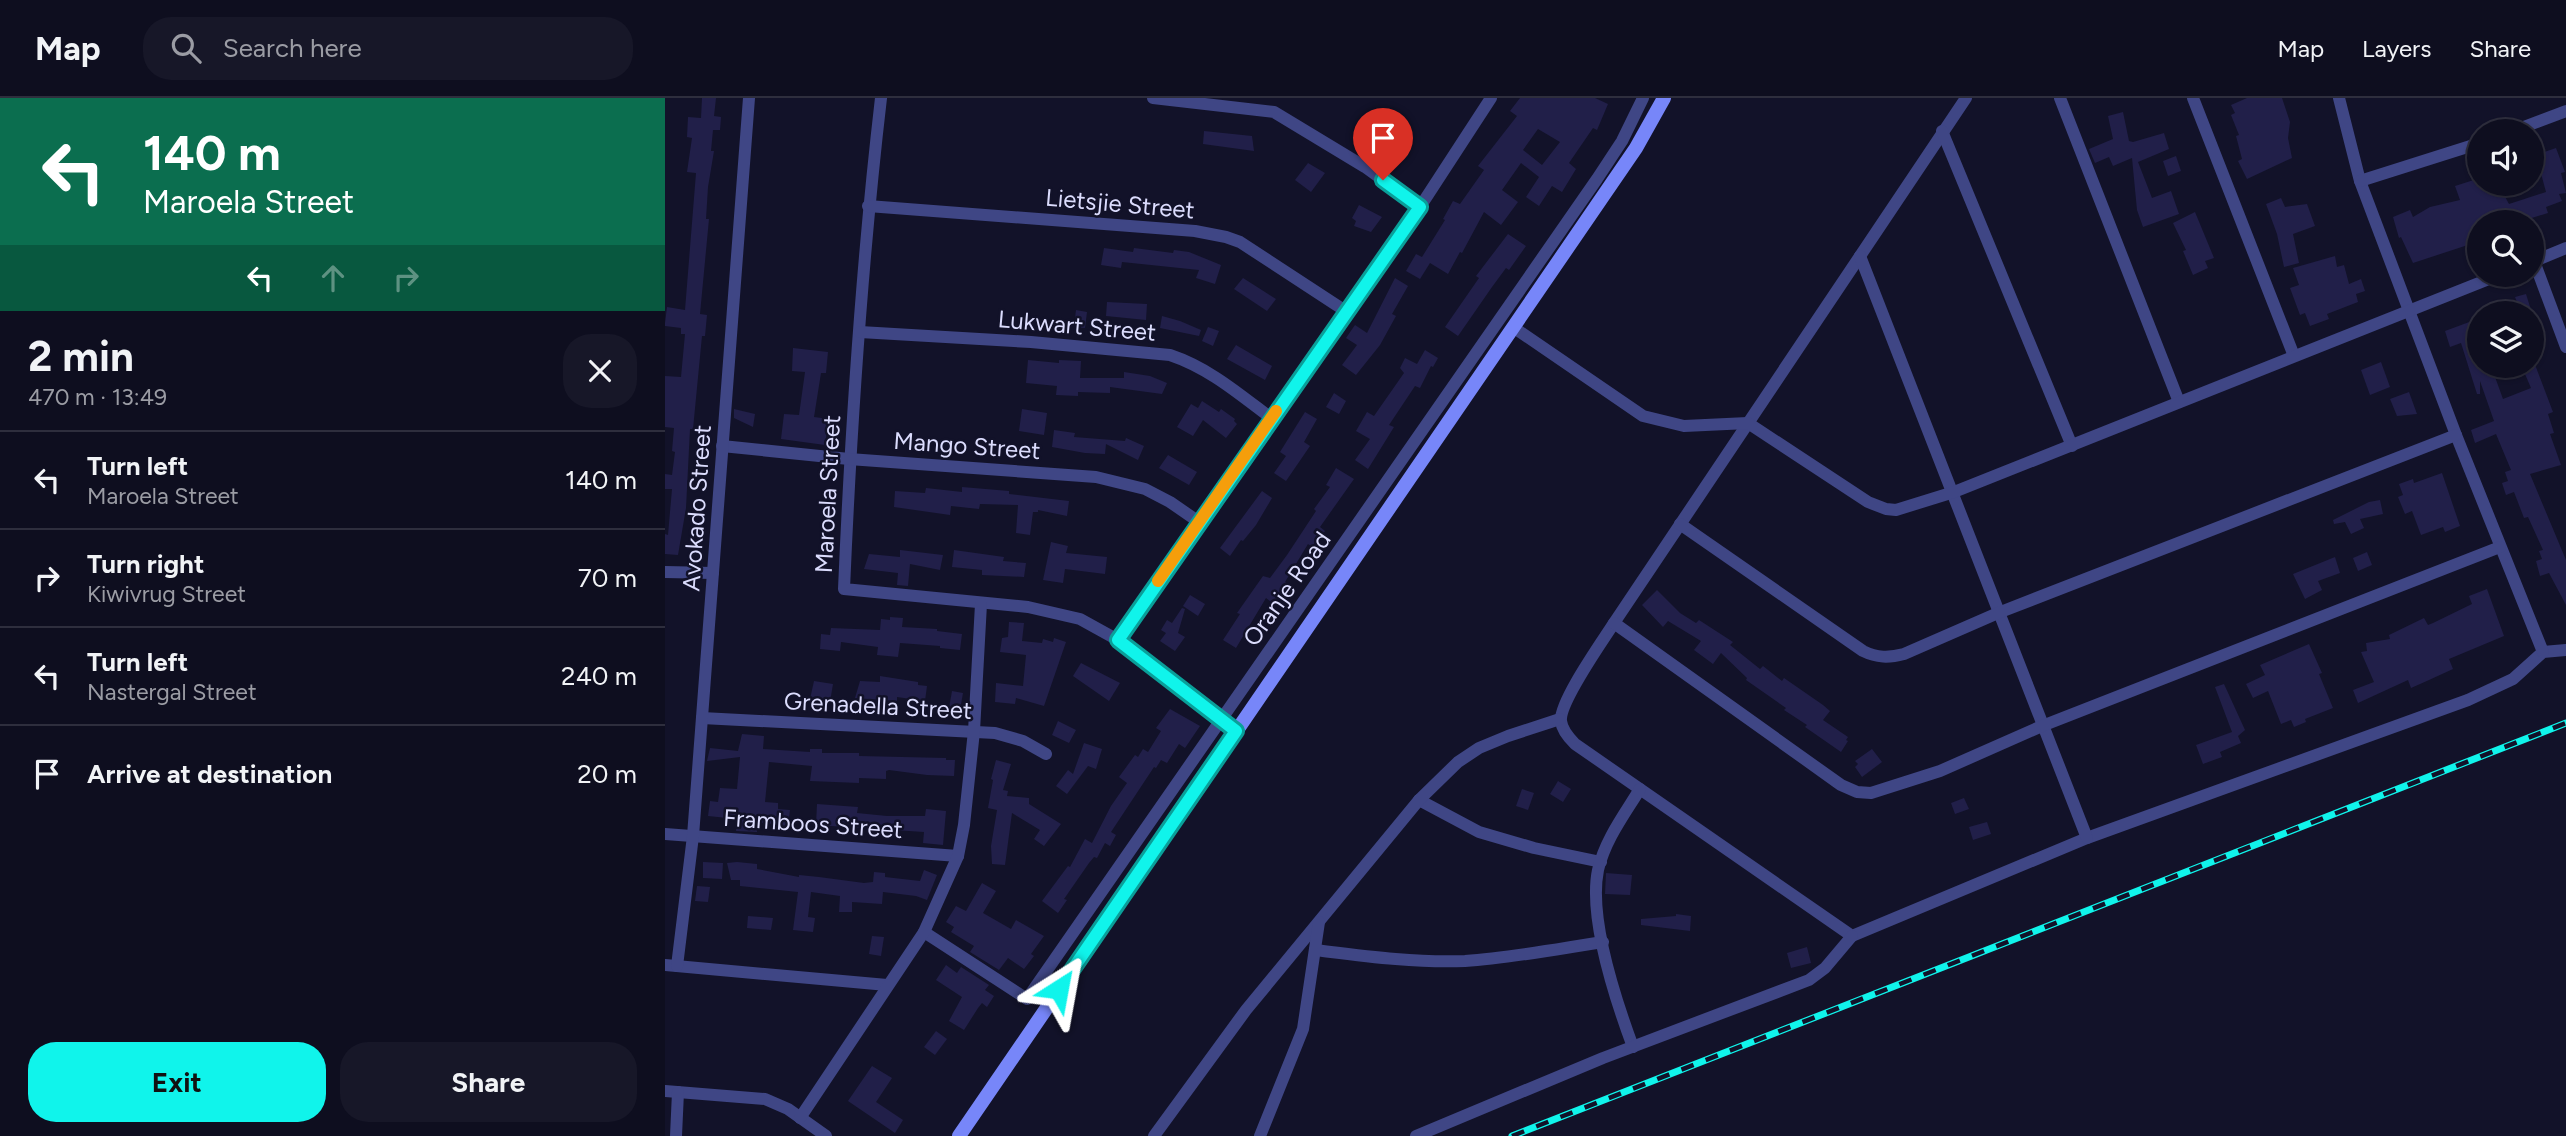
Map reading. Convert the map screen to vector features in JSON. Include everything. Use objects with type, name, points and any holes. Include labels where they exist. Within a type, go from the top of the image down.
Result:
[{"type":"street","name":"Avokado Street","points":[[671,965],[684,922],[693,836],[749,98]]},
{"type":"street","name":"Maroela Street","points":[[881,98],[868,206],[849,459],[844,589],[1049,610],[1080,619],[1118,640],[1236,731]]},
{"type":"street","points":[[1153,98],[1274,112],[1365,167],[1420,207]]},
{"type":"street","points":[[1118,640],[1420,207],[1491,98]]},
{"type":"street","name":"Oranje Road","points":[[1027,999],[1597,179],[1622,141],[1643,98]]},
{"type":"street","points":[[959,1136],[1636,148],[1664,98]]},
{"type":"street","points":[[1852,936],[1575,744],[1563,730],[1560,719],[1568,696],[1614,623],[1966,98]]},
{"type":"street","points":[[2060,98],[2179,402]]},
{"type":"street","points":[[2193,98],[2294,356]]},
{"type":"street","points":[[2339,98],[2360,181],[2456,435],[2543,652]]},
{"type":"street","points":[[2544,119],[2566,111]]},
{"type":"street","points":[[1942,131],[2071,446]]},
{"type":"street","points":[[2360,181],[2467,148]]},
{"type":"street","name":"Lietsjie Street","points":[[868,206],[1195,231],[1226,237],[1240,242],[1347,312]]},
{"type":"street","points":[[2544,257],[2566,248]]},
{"type":"street","points":[[1860,256],[2087,838]]},
{"type":"street","points":[[1513,327],[1643,416],[1684,426],[1748,423],[1868,502],[1886,509],[1908,507],[1954,492],[2469,287]]},
{"type":"street","points":[[2543,287],[2566,347]]},
{"type":"street","name":"Lukwart Street","points":[[860,332],[1031,342],[1170,355],[1190,361],[1215,375],[1271,418]]},
{"type":"street","points":[[1680,524],[1872,655],[1888,657],[1904,654],[1998,613],[2456,435]]},
{"type":"street","name":"Mango Street","points":[[722,446],[849,459],[1096,477],[1145,489],[1199,522]]},
{"type":"street","points":[[1614,623],[1841,785],[1857,792],[1882,791],[1940,771],[2042,726],[2500,547]]},
{"type":"street","points":[[665,572],[713,573]]},
{"type":"street","points":[[800,1118],[924,932],[958,856],[975,732],[981,604]]},
{"type":"street","points":[[1416,1136],[1633,1047],[1809,980],[1825,968],[1852,936],[2087,838],[2480,695],[2513,679],[2543,652],[2566,650]]},
{"type":"street","name":"Grenadella Street","points":[[702,718],[975,732],[1011,736],[1046,754]]},
{"type":"street","points":[[1154,1136],[1246,1010],[1419,800],[1458,762],[1479,748],[1560,719]]},
{"type":"street","points":[[1633,1047],[1617,1002],[1602,942],[1596,899],[1601,862],[1612,835],[1640,789]]},
{"type":"street","points":[[1419,800],[1479,832],[1534,848],[1601,862]]},
{"type":"street","name":"Framboos Street","points":[[665,834],[958,856]]},
{"type":"street","points":[[1260,1136],[1303,1029],[1319,922]]},
{"type":"street","points":[[924,932],[1045,1011]]},
{"type":"street","points":[[1315,950],[1379,957],[1463,961],[1602,942]]},
{"type":"street","points":[[671,965],[887,985]]},
{"type":"street","points":[[675,1136],[671,1092],[765,1099],[775,1102],[826,1136]]},
{"type":"building","points":[[702,98],[716,98],[714,116],[721,117],[720,130],[713,130],[711,151],[714,151],[708,187],[706,219],[709,219],[700,314],[707,315],[705,336],[702,336],[693,429],[690,429],[686,508],[678,555],[665,554],[665,534],[668,535],[672,489],[665,489],[665,474],[672,475],[675,452],[672,451],[674,428],[665,427],[665,376],[681,377],[685,334],[681,334],[681,328],[665,326],[665,323],[667,307],[685,310],[696,173],[687,172],[692,138],[687,137],[688,117],[701,118]]},
{"type":"building","points":[[1520,98],[1595,98],[1608,104],[1597,130],[1593,128],[1569,163],[1576,169],[1562,192],[1552,186],[1539,206],[1526,197],[1539,177],[1521,163],[1502,190],[1518,202],[1501,225],[1484,212],[1448,274],[1430,263],[1420,279],[1406,271],[1416,254],[1422,257],[1445,220],[1443,219],[1453,201],[1460,204],[1484,170],[1478,166],[1517,116],[1510,111]],"holes":[[[1538,129],[1560,142],[1542,165],[1523,150]]]},
{"type":"building","points":[[2247,98],[2282,98],[2290,122],[2288,138],[2292,158],[2247,179],[2238,161],[2242,159],[2236,136],[2239,135],[2231,115],[2235,113],[2231,105]]},
{"type":"building","points":[[2123,112],[2129,141],[2164,133],[2169,149],[2138,162],[2152,198],[2171,191],[2179,214],[2143,227],[2137,210],[2132,158],[2113,166],[2109,157],[2095,163],[2089,149],[2113,139],[2108,116]]},
{"type":"building","points":[[1204,131],[1252,136],[1254,151],[1203,144]]},
{"type":"building","points":[[2556,148],[2565,172],[2561,173],[2566,193],[2559,194],[2562,201],[2546,207],[2548,213],[2544,214],[2544,210],[2467,210],[2467,245],[2413,263],[2401,237],[2399,238],[2393,217],[2410,210],[2413,217],[2430,207],[2460,200],[2455,186],[2467,182],[2467,196],[2505,196],[2509,204],[2534,196],[2544,196],[2544,152]]},
{"type":"building","points":[[2176,156],[2181,171],[2168,176],[2163,161]]},
{"type":"building","points":[[1308,163],[1325,173],[1311,192],[1295,180]]},
{"type":"building","points":[[2281,198],[2285,207],[2307,204],[2315,226],[2293,234],[2299,263],[2284,267],[2277,234],[2266,204]]},
{"type":"building","points":[[1359,205],[1382,217],[1371,232],[1354,226],[1356,221],[1352,218]]},
{"type":"building","points":[[2195,212],[2214,258],[2205,261],[2208,268],[2193,275],[2183,251],[2186,250],[2173,223]]},
{"type":"building","points":[[1508,234],[1526,246],[1509,270],[1506,268],[1458,336],[1445,327],[1479,278],[1476,276]]},
{"type":"building","points":[[1104,248],[1133,252],[1134,248],[1173,253],[1174,250],[1189,252],[1221,265],[1215,284],[1196,278],[1199,270],[1122,262],[1121,268],[1101,265]]},
{"type":"building","points":[[2335,256],[2337,267],[2344,265],[2349,284],[2361,279],[2365,291],[2356,294],[2358,302],[2327,314],[2329,319],[2310,326],[2305,313],[2300,315],[2290,288],[2299,285],[2293,268]]},
{"type":"building","points":[[1243,278],[1276,299],[1267,311],[1234,289]]},
{"type":"building","points":[[1395,278],[1408,286],[1392,314],[1396,316],[1380,345],[1356,375],[1342,365],[1357,345],[1346,338],[1355,325],[1367,333]]},
{"type":"building","points":[[2526,294],[2528,301],[2517,301],[2515,297]]},
{"type":"building","points":[[1107,302],[1147,304],[1146,320],[1106,316]]},
{"type":"building","points":[[1076,310],[1087,312],[1085,328],[1074,327]]},
{"type":"building","points":[[1162,316],[1201,330],[1199,336],[1160,328]]},
{"type":"building","points":[[2467,323],[2467,362],[2461,343],[2450,347],[2445,331]]},
{"type":"building","points":[[1208,327],[1219,331],[1213,346],[1202,341]]},
{"type":"building","points":[[1236,345],[1272,366],[1265,380],[1227,359]]},
{"type":"building","points":[[793,348],[828,352],[826,373],[821,373],[814,417],[829,419],[825,445],[781,439],[784,414],[799,415],[805,372],[792,371]]},
{"type":"building","points":[[1425,350],[1438,358],[1420,388],[1415,386],[1389,425],[1394,427],[1368,469],[1355,460],[1370,439],[1356,431],[1367,412],[1374,416],[1404,373],[1400,368],[1405,358],[1417,364]]},
{"type":"building","points":[[1028,360],[1059,363],[1059,360],[1081,361],[1080,378],[1124,378],[1124,372],[1150,376],[1167,383],[1162,394],[1110,387],[1110,393],[1078,392],[1078,396],[1056,395],[1057,386],[1026,383]]},
{"type":"building","points":[[2381,362],[2390,387],[2370,395],[2361,370]]},
{"type":"building","points":[[2472,378],[2495,378],[2503,399],[2531,388],[2527,378],[2540,378],[2553,412],[2548,414],[2554,433],[2550,434],[2561,465],[2530,474],[2566,560],[2566,605],[2549,573],[2540,576],[2536,561],[2542,559],[2539,551],[2543,550],[2528,517],[2524,518],[2514,492],[2506,495],[2502,483],[2508,481],[2505,472],[2511,470],[2496,434],[2475,443],[2471,430],[2494,421],[2480,381],[2480,394],[2477,394]]},
{"type":"building","points":[[2409,392],[2417,414],[2397,416],[2390,399]]},
{"type":"building","points":[[1334,393],[1346,401],[1339,414],[1326,407]]},
{"type":"building","points":[[1202,401],[1235,419],[1237,424],[1226,438],[1203,420],[1193,436],[1177,427],[1191,404],[1198,408]]},
{"type":"building","points":[[734,409],[755,414],[753,427],[734,418]]},
{"type":"building","points":[[1022,409],[1047,413],[1044,435],[1019,431]]},
{"type":"building","points":[[1305,412],[1317,419],[1304,442],[1310,446],[1286,481],[1274,473],[1286,456],[1280,452]]},
{"type":"building","points":[[1054,430],[1075,433],[1074,437],[1125,441],[1126,438],[1144,446],[1138,460],[1106,444],[1105,454],[1085,453],[1052,447]]},
{"type":"building","points":[[1168,455],[1197,472],[1189,485],[1159,468]]},
{"type":"building","points":[[1336,468],[1354,479],[1320,527],[1325,531],[1319,540],[1312,547],[1308,544],[1285,582],[1290,585],[1275,605],[1266,598],[1236,648],[1223,640],[1240,614],[1237,613],[1263,576],[1270,578],[1287,555],[1330,487],[1326,485]]},
{"type":"building","points":[[2442,473],[2460,526],[2445,532],[2443,527],[2421,535],[2412,511],[2405,514],[2398,497],[2403,495],[2399,484],[2413,479],[2414,483]]},
{"type":"building","points":[[962,487],[1009,491],[1009,494],[1069,501],[1067,516],[1038,510],[1033,512],[1030,535],[1016,533],[1018,505],[980,504],[979,509],[951,506],[950,515],[894,507],[895,491],[925,493],[926,488],[962,492]]},
{"type":"building","points":[[1262,491],[1272,498],[1256,525],[1230,556],[1220,548]]},
{"type":"building","points":[[2380,500],[2383,514],[2360,519],[2364,528],[2351,534],[2345,522],[2334,524],[2333,520],[2369,502]]},
{"type":"building","points":[[1051,542],[1068,546],[1066,553],[1107,557],[1105,574],[1065,569],[1063,583],[1043,580]]},
{"type":"building","points":[[900,550],[943,555],[940,570],[910,564],[908,586],[897,585],[898,573],[864,569],[869,554],[900,557]]},
{"type":"building","points":[[954,550],[1004,557],[1003,561],[1026,563],[1024,577],[982,575],[982,570],[952,567]]},
{"type":"building","points":[[2367,552],[2372,565],[2358,571],[2353,558]]},
{"type":"building","points":[[2335,557],[2340,573],[2318,581],[2322,590],[2305,599],[2293,574]]},
{"type":"building","points":[[2487,589],[2504,636],[2449,659],[2453,669],[2411,688],[2408,680],[2358,703],[2353,690],[2374,682],[2361,652],[2367,651],[2366,643],[2390,639],[2389,635],[2424,618],[2428,625],[2433,623],[2472,604],[2469,596]]},
{"type":"building","points":[[1657,590],[1680,613],[1696,623],[1699,620],[1733,642],[1730,645],[1760,669],[1763,666],[1782,681],[1784,678],[1830,711],[1823,720],[1848,737],[1841,752],[1746,680],[1721,653],[1713,664],[1694,650],[1701,641],[1668,621],[1663,627],[1642,605]]},
{"type":"building","points":[[1190,595],[1205,604],[1198,616],[1183,606]]},
{"type":"building","points":[[1182,608],[1185,609],[1178,633],[1185,637],[1175,651],[1160,641],[1166,633],[1161,630],[1167,620],[1172,623]]},
{"type":"building","points":[[890,617],[903,618],[902,627],[962,634],[960,650],[900,643],[898,657],[877,655],[878,647],[841,642],[840,651],[820,649],[821,634],[830,635],[831,628],[880,630],[881,619],[890,620]]},
{"type":"building","points":[[1009,622],[1024,623],[1022,641],[1042,643],[1043,639],[1053,642],[1054,638],[1066,642],[1044,706],[1016,698],[1015,704],[995,702],[996,683],[1023,686],[1026,655],[1000,652],[1002,638],[1008,637]]},
{"type":"building","points":[[2309,644],[2333,708],[2305,719],[2306,722],[2294,727],[2291,720],[2281,724],[2268,691],[2253,698],[2246,684],[2265,675],[2260,665]]},
{"type":"building","points":[[1081,663],[1120,683],[1109,701],[1073,676]]},
{"type":"building","points":[[880,676],[927,686],[925,701],[897,697],[897,701],[855,698],[860,681],[880,682]]},
{"type":"building","points":[[814,681],[833,684],[830,702],[810,699]]},
{"type":"building","points":[[2224,684],[2245,730],[2238,736],[2241,743],[2220,752],[2222,757],[2203,764],[2196,745],[2232,732],[2215,687]]},
{"type":"building","points":[[952,691],[963,693],[960,710],[949,708]]},
{"type":"building","points":[[1170,709],[1200,726],[1185,748],[1179,744],[1167,763],[1161,760],[1156,768],[1154,767],[1111,832],[1116,835],[1110,846],[1105,843],[1097,858],[1094,857],[1089,863],[1064,899],[1067,900],[1058,913],[1042,901],[1068,866],[1070,867],[1085,839],[1092,843],[1111,806],[1127,783],[1119,777],[1135,755],[1138,757],[1143,749],[1148,752],[1161,731],[1156,728]]},
{"type":"building","points":[[1058,721],[1076,730],[1069,743],[1052,735]]},
{"type":"building","points":[[742,734],[764,736],[763,749],[810,752],[810,749],[822,749],[822,753],[859,753],[859,756],[946,758],[955,760],[954,776],[889,770],[886,771],[886,779],[859,778],[859,783],[810,781],[812,766],[769,762],[765,802],[778,803],[778,809],[790,810],[788,826],[757,822],[757,832],[736,831],[737,819],[708,816],[710,801],[718,802],[720,788],[737,789],[740,757],[707,761],[710,748],[738,751]]},
{"type":"building","points":[[1084,743],[1102,749],[1096,769],[1088,766],[1067,794],[1056,786],[1068,770],[1073,774]]},
{"type":"building","points":[[1872,749],[1882,762],[1862,777],[1855,767],[1858,764],[1855,761]]},
{"type":"building","points":[[996,760],[1011,764],[1003,790],[1008,791],[1007,796],[1029,798],[1029,804],[1061,824],[1044,846],[1034,839],[1040,830],[1012,813],[1005,865],[992,864],[991,846],[997,810],[988,808]]},
{"type":"building","points":[[1558,781],[1571,789],[1563,802],[1550,794]]},
{"type":"building","points":[[1522,789],[1534,793],[1528,810],[1516,806]]},
{"type":"building","points":[[1964,798],[1969,809],[1955,814],[1951,803]]},
{"type":"building","points":[[817,804],[858,807],[857,813],[887,816],[925,816],[926,809],[946,811],[943,845],[923,843],[924,832],[816,825]]},
{"type":"building","points":[[1987,822],[1991,834],[1973,840],[1969,827]]},
{"type":"building","points":[[703,862],[723,863],[722,879],[703,878]]},
{"type":"building","points":[[727,863],[757,864],[757,869],[799,877],[864,883],[873,882],[874,872],[885,873],[885,877],[920,881],[924,870],[937,875],[927,900],[883,892],[882,904],[852,902],[852,912],[839,912],[840,896],[811,892],[808,917],[815,918],[813,932],[793,930],[798,892],[740,886],[740,880],[731,880]]},
{"type":"building","points":[[1606,873],[1632,875],[1630,895],[1605,894]]},
{"type":"building","points":[[982,883],[996,891],[983,913],[1011,929],[1016,920],[1044,936],[1024,969],[1008,958],[999,970],[970,952],[974,946],[951,932],[954,927],[946,922],[956,906],[966,911]]},
{"type":"building","points":[[697,886],[710,887],[708,902],[695,901]]},
{"type":"building","points":[[1676,914],[1691,916],[1690,931],[1641,925],[1641,919]]},
{"type":"building","points":[[748,916],[773,918],[771,930],[747,928]]},
{"type":"building","points":[[872,936],[884,937],[881,956],[869,954]]},
{"type":"building","points":[[1807,947],[1811,963],[1791,968],[1787,953]]},
{"type":"building","points":[[946,965],[957,973],[961,967],[989,985],[985,990],[994,996],[987,1007],[982,1003],[964,1030],[949,1021],[962,997],[936,980]]},
{"type":"building","points":[[936,1031],[947,1039],[935,1055],[924,1047]]},
{"type":"building","points":[[872,1066],[892,1078],[876,1102],[903,1120],[895,1133],[848,1101]]},
{"type":"railway","points":[[1512,1136],[2566,723]]},
{"type":"slow traffic","points":[[1158,581],[1276,411]]},
{"type":"route","points":[[1059,989],[1236,731],[1118,640],[1420,207],[1383,180]]}]
